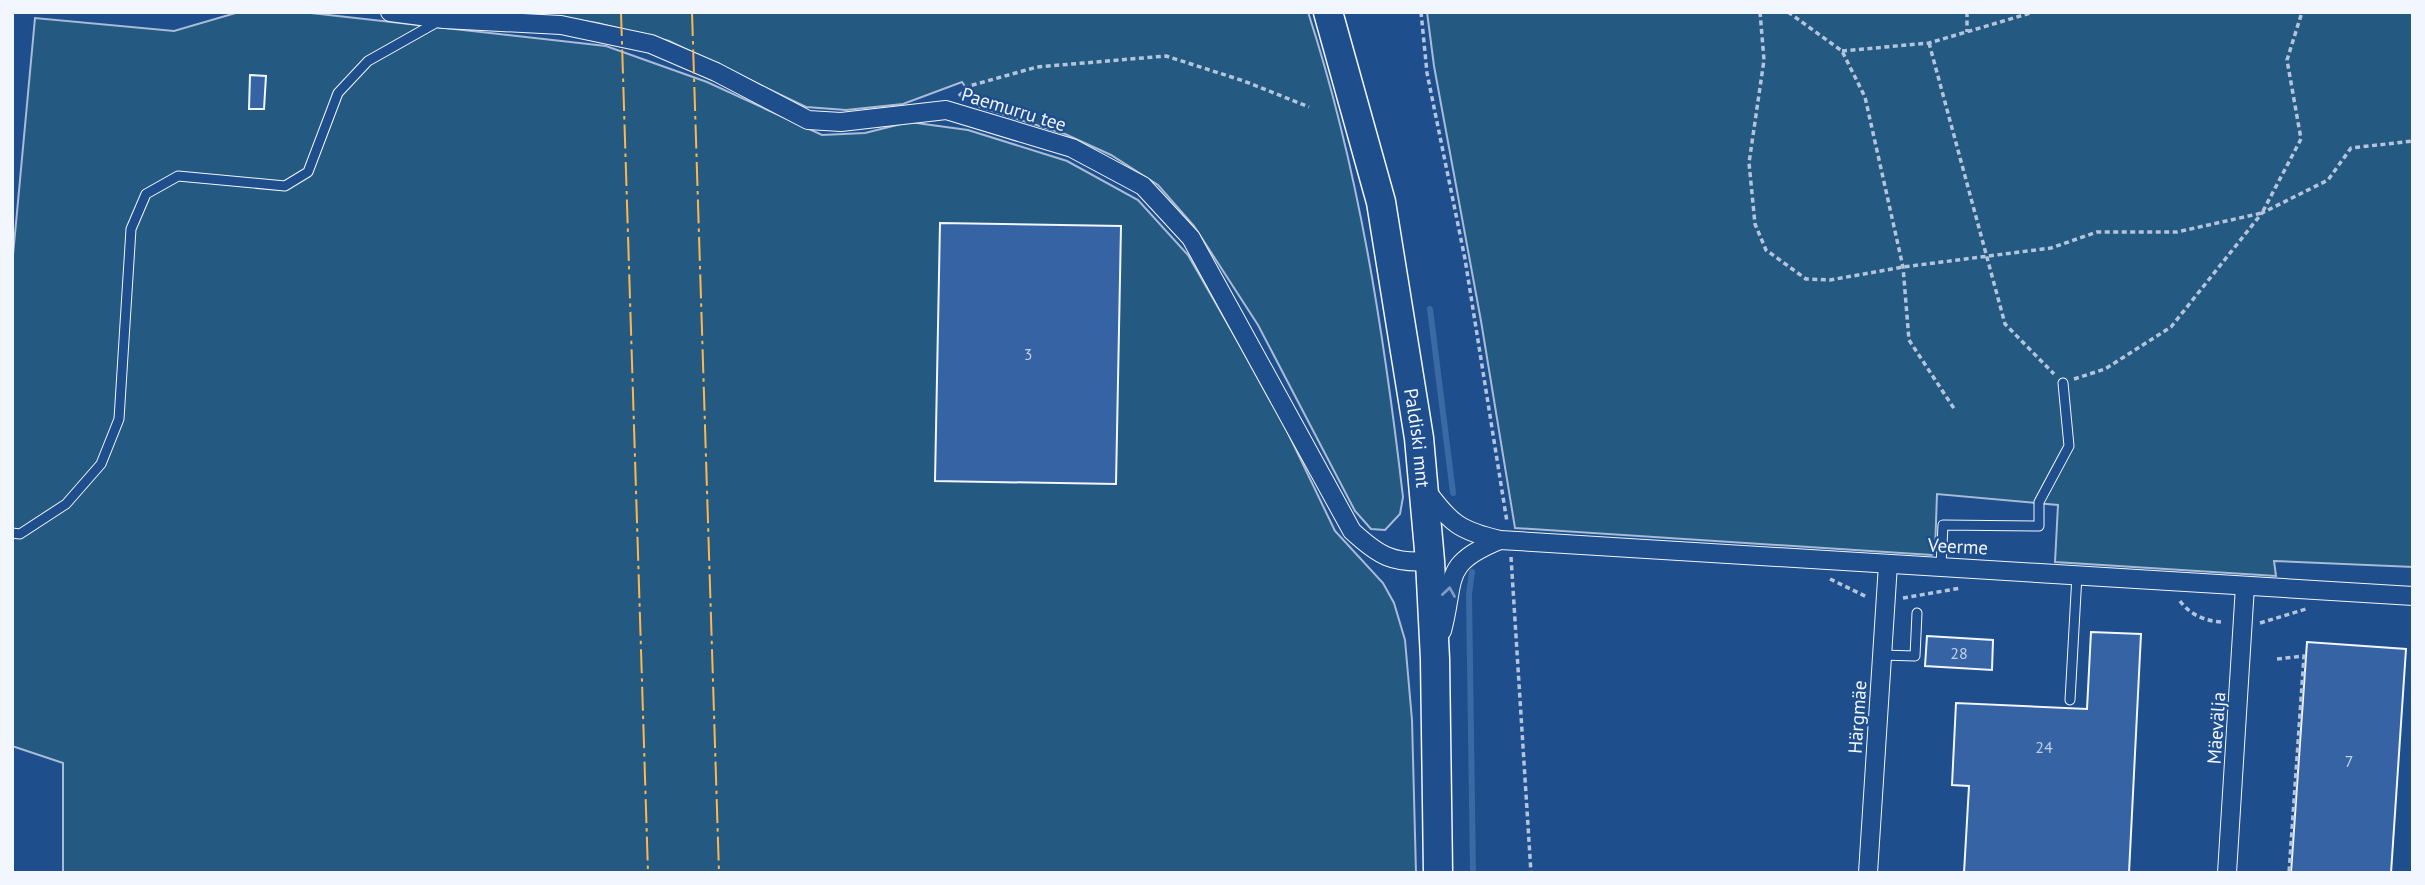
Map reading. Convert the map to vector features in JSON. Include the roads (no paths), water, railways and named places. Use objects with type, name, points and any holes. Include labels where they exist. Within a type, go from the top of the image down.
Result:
[{"type":"main road","name":"Paldiski mnt","points":[[1328,12],[1381,202],[1419,438],[1435,659],[1438,873]]},
{"type":"street","name":"Paemurru tee","points":[[390,12],[444,19],[561,25],[651,44],[716,72],[808,120],[841,122],[946,110],[1072,148],[1143,186],[1191,237],[1352,531],[1376,553],[1404,563],[1430,561]]},
{"type":"street","name":"Veerme","points":[[1422,486],[1451,522],[1478,535],[1505,540],[2413,596]]},
{"type":"street","points":[[1435,659],[1453,573],[1476,550],[1505,540]]},
{"type":"street","name":"Härgmäe","points":[[1868,873],[1888,564]]},
{"type":"street","name":"Mäevälja","points":[[2227,873],[2245,586]]},
{"type":"lane","points":[[12,533],[20,534],[66,504],[101,464],[120,419],[131,229],[146,194],[178,176],[285,186],[308,172],[338,93],[368,61],[444,19]]},
{"type":"lane","points":[[1941,566],[1943,525],[2039,526],[2039,502],[2069,446],[2063,383]]},
{"type":"lane","points":[[2070,700],[2077,575]]},
{"type":"lane","points":[[1882,655],[1914,656],[1917,614]]},
{"type":"waterway","points":[[1430,309],[1453,493]]},
{"type":"waterway","points":[[1472,572],[1469,594],[1473,873]]}]
